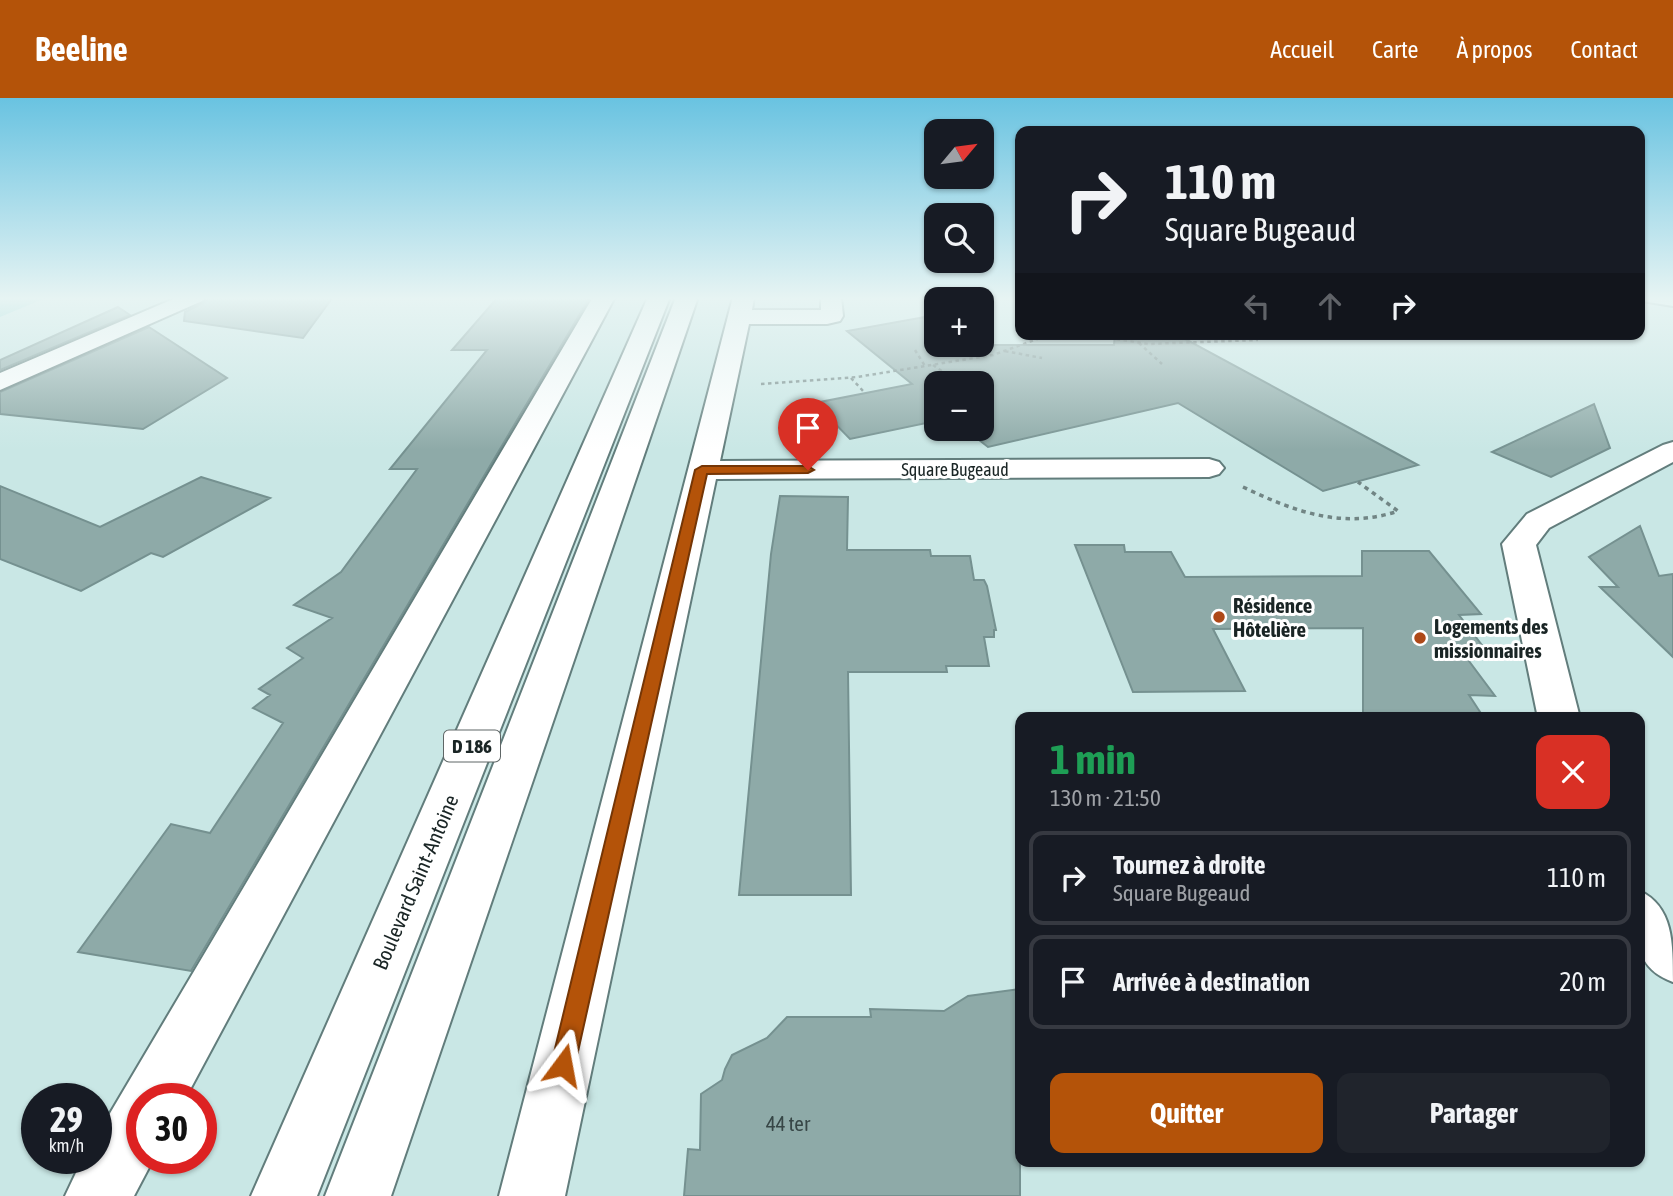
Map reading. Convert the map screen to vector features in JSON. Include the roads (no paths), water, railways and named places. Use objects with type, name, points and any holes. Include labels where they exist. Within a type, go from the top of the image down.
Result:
[{"type":"street","points":[[0,382],[77,348]]},
{"type":"street","points":[[161,1083],[575,348]]},
{"type":"street","name":"Boulevard Saint-Antoine","points":[[284,1196],[638,348]]},
{"type":"street","name":"D 186","points":[[358,1196],[668,348]]},
{"type":"street","points":[[532,1196],[731,348]]},
{"type":"street","points":[[1558,712],[1519,544],[1538,522],[1673,451]]},
{"type":"street","name":"Square Bugeaud","points":[[702,470],[1209,468]]},
{"type":"street","points":[[1645,920],[1673,958]]},
{"type":"street","points":[[98,1196],[126,1146]]},
{"type":"place","name":"Résidence Hôtelière","points":[[1219,617]]},
{"type":"place","name":"Logements des missionnaires","points":[[1420,638]]}]
